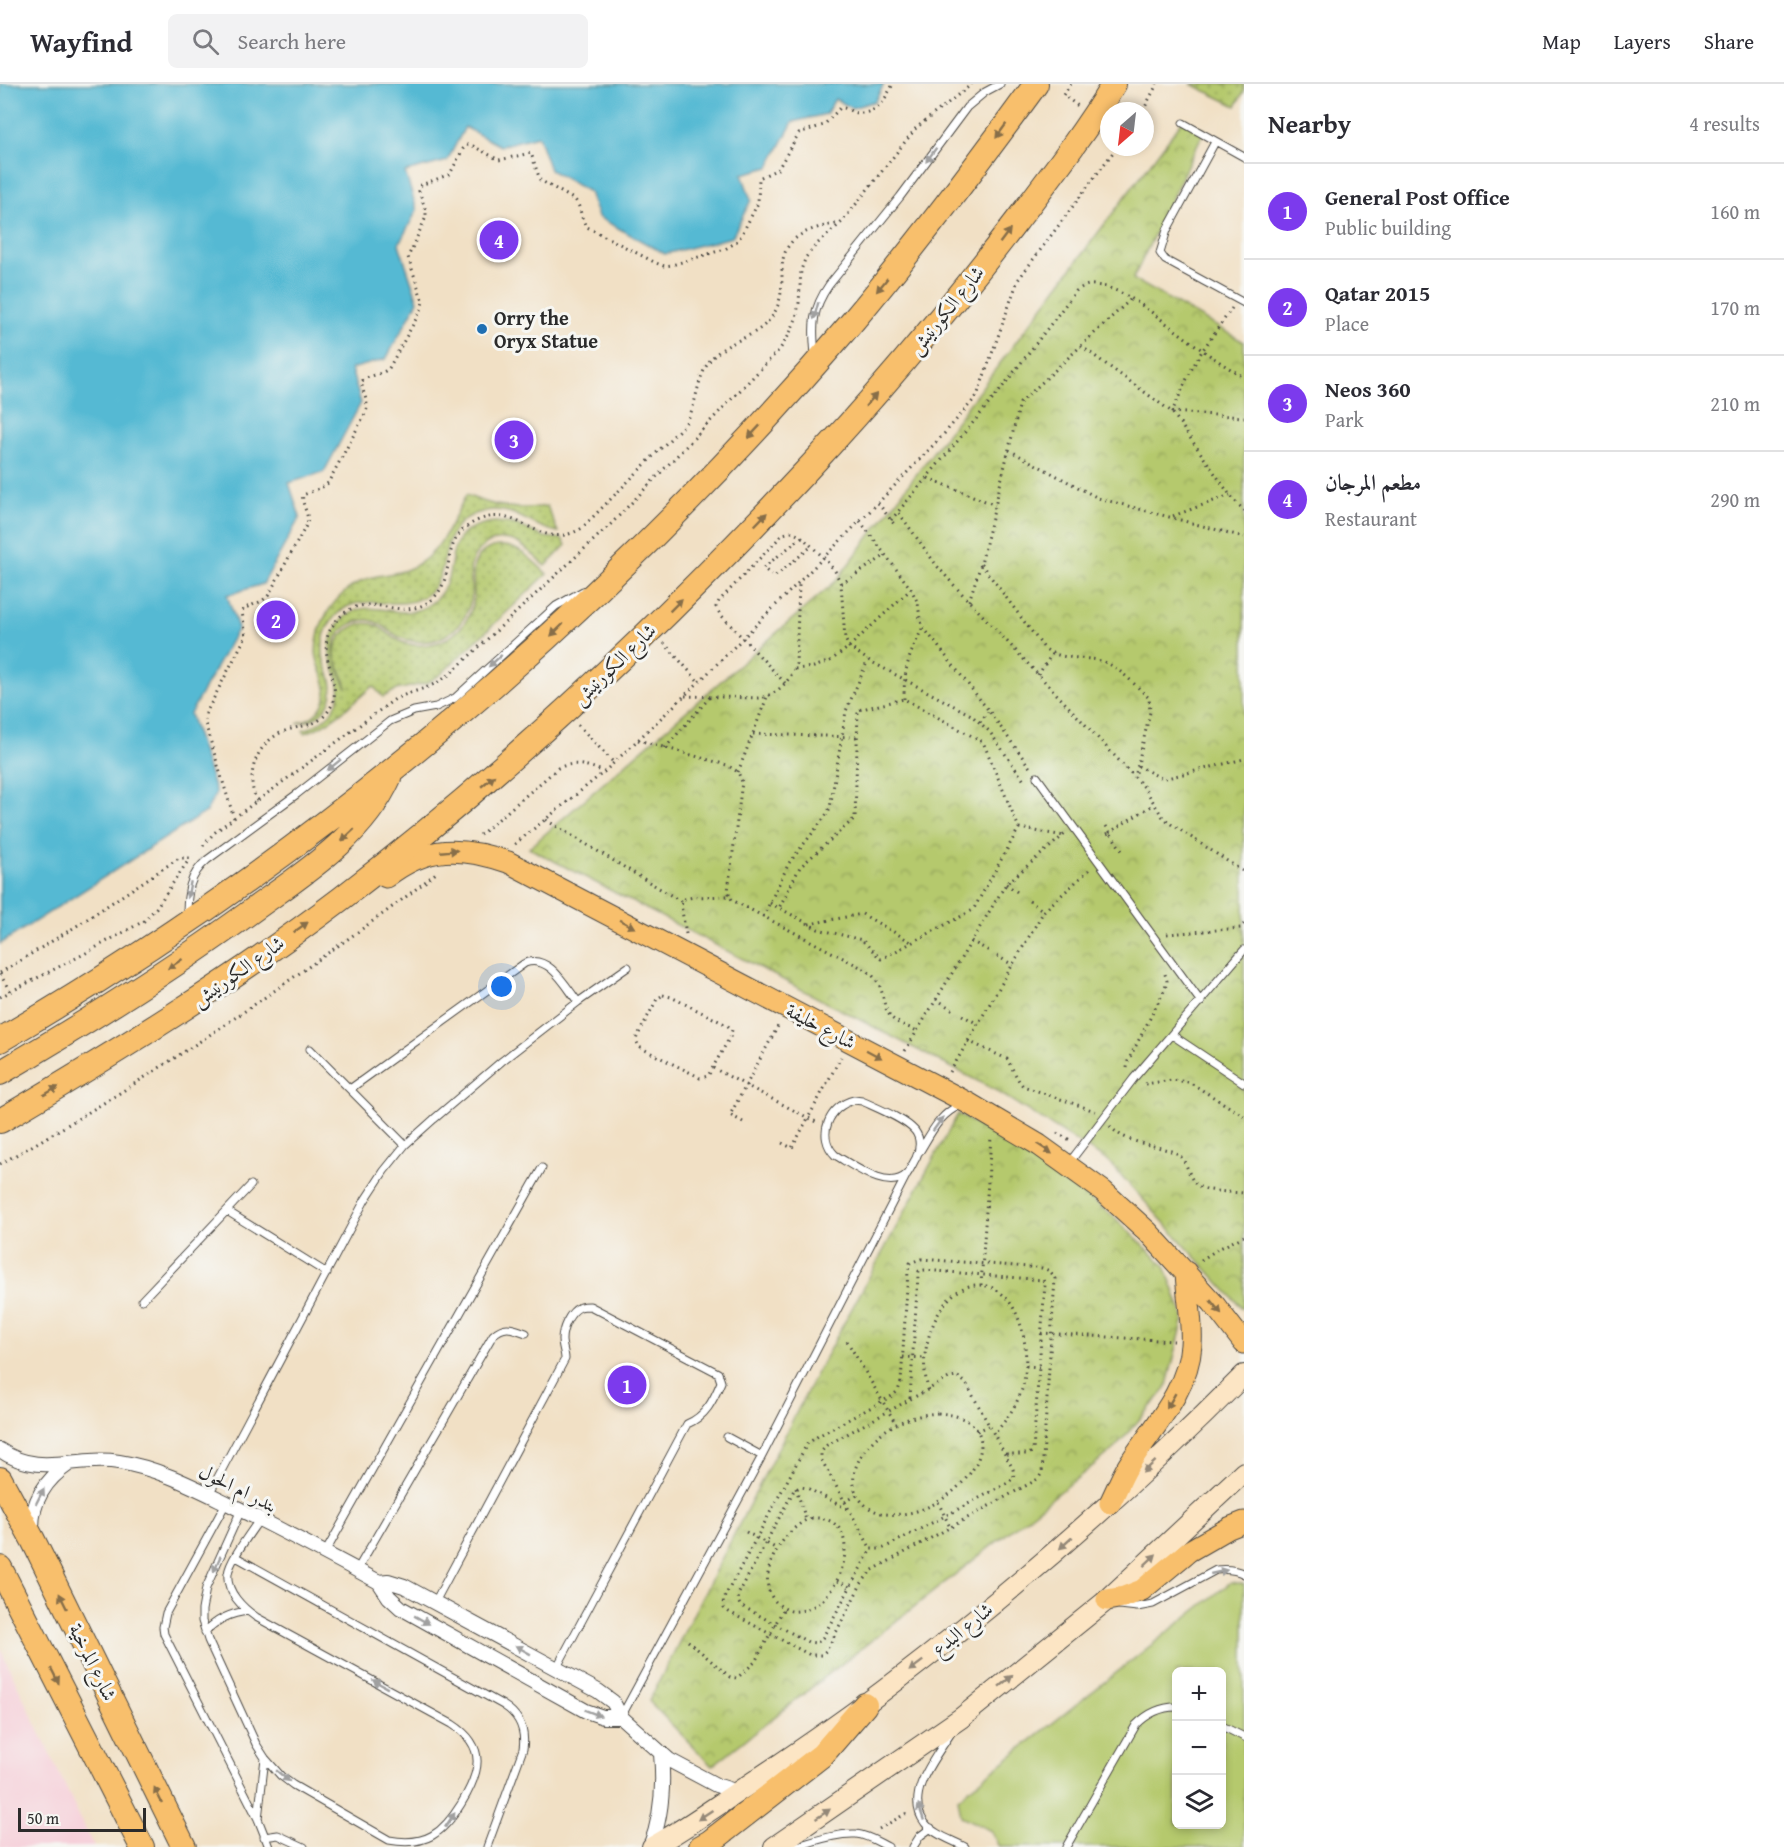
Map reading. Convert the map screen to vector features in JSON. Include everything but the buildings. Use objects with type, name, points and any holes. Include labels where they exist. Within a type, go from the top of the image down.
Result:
[{"type":"highway","points":[[0,1040],[88,987],[188,921],[278,857],[393,770],[502,679],[610,579],[722,466],[816,364],[947,204],[1036,84]]},
{"type":"highway","name":"شارع الكورنيش","points":[[0,1121],[147,1032],[340,900],[483,785],[566,711],[652,629],[784,495],[845,429],[982,267],[1094,118],[1114,84]]},
{"type":"highway","points":[[0,1073],[112,1005],[202,946],[328,854],[353,832],[368,814],[393,770]]},
{"type":"highway","name":"شارع المرخية","points":[[0,1479],[33,1539],[184,1847]]},
{"type":"highway","name":"شارع المرخية","points":[[0,1568],[142,1847]]},
{"type":"highway","points":[[701,1847],[822,1755],[864,1705]]},
{"type":"main road","name":"شارع خليفة","points":[[340,900],[368,890],[403,864],[431,853],[462,851],[492,857],[523,869],[968,1103],[1039,1145],[1103,1191],[1148,1232],[1213,1303],[1244,1343]]},
{"type":"main road","points":[[1110,1503],[1126,1469],[1159,1422],[1179,1388],[1185,1371],[1191,1347],[1186,1272]]},
{"type":"main road","name":"شارع البدع","points":[[651,1847],[678,1833],[788,1760],[947,1642],[1048,1559],[1244,1375]]},
{"type":"main road","points":[[774,1847],[961,1718],[1107,1600],[1244,1472]]},
{"type":"main road","points":[[1107,1600],[1142,1590],[1189,1551],[1228,1528],[1244,1522]]},
{"type":"street","name":"بندر ام الحول","points":[[0,1449],[19,1461],[30,1464],[116,1461],[140,1465],[209,1494],[379,1582],[389,1597],[401,1608],[594,1715],[621,1717]]},
{"type":"street","points":[[33,1539],[33,1511],[39,1494],[51,1479],[70,1463]]},
{"type":"street","name":"بندر ام الحول","points":[[379,1582],[388,1581],[404,1586],[607,1696],[618,1708],[621,1717],[661,1754],[696,1776],[738,1792]]},
{"type":"street","points":[[651,1847],[659,1820],[663,1791],[661,1754]]},
{"type":"lane","points":[[816,364],[813,326],[815,310],[821,297],[967,107],[985,92],[1000,84]]},
{"type":"lane","points":[[1183,123],[1244,157]]},
{"type":"lane","points":[[1215,142],[1167,231],[1160,253],[1165,260],[1241,301]]},
{"type":"lane","points":[[188,921],[189,885],[196,871],[207,860],[297,794],[381,727],[401,715],[436,706],[455,698],[556,606],[610,579]]},
{"type":"lane","points":[[1037,777],[1201,1002]]},
{"type":"lane","points":[[1068,1165],[1134,1078],[1244,950]]},
{"type":"lane","points":[[350,1089],[525,963],[538,961],[550,967],[578,1002]]},
{"type":"lane","points":[[209,1494],[365,1200],[405,1145],[501,1061],[628,967]]},
{"type":"lane","points":[[1172,1035],[1244,1083]]},
{"type":"lane","points":[[310,1049],[405,1145]]},
{"type":"lane","points":[[907,1174],[893,1180],[879,1180],[835,1155],[826,1140],[826,1128],[832,1116],[844,1104],[854,1100],[862,1101],[914,1130],[919,1142],[917,1156]]},
{"type":"lane","points":[[621,1717],[762,1456],[917,1156],[942,1118],[954,1108],[968,1103]]},
{"type":"lane","points":[[325,1553],[542,1168]]},
{"type":"lane","points":[[142,1300],[251,1185]]},
{"type":"lane","points":[[227,1211],[327,1273]]},
{"type":"lane","points":[[435,1602],[565,1359],[562,1342],[564,1328],[570,1316],[580,1307],[590,1306],[718,1373],[721,1382],[716,1395],[706,1412],[687,1424],[556,1669]]},
{"type":"lane","points":[[357,1570],[493,1335],[500,1329],[509,1327],[526,1333]]},
{"type":"lane","points":[[727,1437],[762,1456]]},
{"type":"lane","points":[[226,1503],[166,1613],[163,1627],[164,1635],[258,1819],[268,1847]]},
{"type":"lane","points":[[241,1510],[206,1588],[202,1610],[205,1632],[256,1744],[281,1776],[293,1785],[389,1840],[405,1844],[422,1843],[437,1835],[444,1830],[472,1785],[477,1769],[476,1753],[472,1744],[460,1729],[248,1611],[233,1595],[228,1575],[236,1557],[259,1520]]},
{"type":"lane","points":[[236,1557],[503,1705],[518,1717],[524,1733],[523,1749],[487,1847]]},
{"type":"lane","points":[[1107,1600],[1137,1607],[1153,1604],[1216,1570],[1225,1569],[1244,1574]]},
{"type":"lane","points":[[205,1632],[228,1615],[248,1611]]},
{"type":"lane","points":[[1066,1847],[1136,1725],[1153,1711],[1172,1707]]},
{"type":"lane","points":[[961,1718],[923,1778],[919,1788],[918,1806],[924,1822],[965,1847]]},
{"type":"lane","points":[[1226,1728],[1244,1737]]},
{"type":"lane","points":[[258,1819],[266,1758]]},
{"type":"lane","points":[[913,1847],[920,1836],[931,1828]]},
{"type":"lane","points":[[793,1847],[856,1834],[888,1847]]},
{"type":"lane","points":[[264,1837],[285,1837],[304,1847]]},
{"type":"path","points":[[234,818],[205,723],[206,713],[246,636],[243,609],[268,596],[307,524],[309,519],[302,499],[303,495],[328,483],[366,412],[367,402],[362,381],[383,373],[389,368],[421,310],[423,302],[408,257],[426,217],[419,193],[421,185],[450,174],[467,145],[499,160],[531,153],[540,180],[575,200],[587,226],[656,263],[668,266],[725,249],[735,243],[758,203],[759,178],[778,168],[799,133],[824,125],[840,108],[847,108],[858,113],[876,109],[882,104],[893,84]]},
{"type":"path","points":[[202,848],[214,834],[234,818],[395,699],[440,682],[611,524],[780,349],[796,319],[801,270],[806,257],[842,222],[916,128],[972,84]]},
{"type":"path","points":[[1148,102],[1158,84]]},
{"type":"path","points":[[509,849],[604,772],[685,696],[878,503],[977,396],[1018,280],[1110,156]]},
{"type":"path","points":[[257,802],[253,794],[251,774],[259,753],[274,737],[293,728],[320,720],[334,700],[335,683],[328,666],[326,647],[331,628],[337,620],[352,609],[361,606],[380,605],[400,610],[421,606],[430,600],[443,584],[447,574],[448,555],[457,537],[472,523],[482,519],[504,517],[551,536],[567,535],[582,528],[685,424],[695,407],[701,375],[712,358],[728,345],[758,331],[770,318],[779,302],[782,290],[782,267],[792,242],[812,228],[842,222]]},
{"type":"path","points":[[878,503],[893,522],[998,393],[1076,291],[1085,285],[1095,285],[1132,298],[1202,351],[1244,376]]},
{"type":"path","points":[[969,601],[981,564],[1020,402],[1132,298]]},
{"type":"path","points":[[1172,412],[1202,351],[1241,301]]},
{"type":"path","points":[[1081,346],[1172,412],[1230,495],[1244,511]]},
{"type":"path","points":[[1172,412],[1244,417]]},
{"type":"path","points":[[1009,450],[1098,498],[1244,537]]},
{"type":"path","points":[[928,478],[995,505]]},
{"type":"path","points":[[1171,516],[1230,495]]},
{"type":"path","points":[[899,513],[937,566],[1135,777],[1162,816],[1244,872]]},
{"type":"path","points":[[860,521],[911,589],[918,603],[923,627],[1037,777]]},
{"type":"path","points":[[785,683],[717,611],[717,603],[783,534],[792,532],[812,546],[835,571],[841,584],[844,632],[849,647],[868,660],[980,722],[1031,790]]},
{"type":"path","points":[[802,537],[763,568],[774,577],[812,546]]},
{"type":"path","points":[[841,584],[886,555]]},
{"type":"path","points":[[981,564],[1044,648],[1061,657],[1103,662],[1112,666],[1149,698],[1150,712],[1135,777]]},
{"type":"path","points":[[685,696],[767,697],[785,683],[795,669],[797,659],[799,583]]},
{"type":"path","points":[[795,669],[822,665],[849,647],[911,589]]},
{"type":"path","points":[[904,699],[904,679],[908,657],[923,627]]},
{"type":"path","points":[[652,629],[699,682]]},
{"type":"path","points":[[1038,675],[1052,654]]},
{"type":"path","points":[[763,917],[789,864],[825,818],[830,808],[846,711],[868,660]]},
{"type":"path","points":[[665,748],[711,697]]},
{"type":"path","points":[[738,772],[767,697]]},
{"type":"path","points":[[779,908],[800,867],[855,818],[858,710],[904,699],[983,742],[1019,828]]},
{"type":"path","points":[[566,711],[614,763]]},
{"type":"path","points":[[980,722],[989,711]]},
{"type":"path","points":[[753,734],[857,737]]},
{"type":"path","points":[[638,740],[727,765],[738,772],[742,782],[729,896],[737,904],[866,970],[879,983],[888,1013],[893,1019],[917,1031]]},
{"type":"path","points":[[1138,766],[1163,779],[1244,759]]},
{"type":"path","points":[[484,832],[558,768],[572,764],[591,766],[604,772]]},
{"type":"path","points":[[1108,833],[1153,804]]},
{"type":"path","points":[[546,820],[682,902]]},
{"type":"path","points":[[1057,826],[1069,842]]},
{"type":"path","points":[[1106,826],[1108,833],[1124,854]]},
{"type":"path","points":[[770,903],[818,929],[862,940],[881,959],[972,910],[1019,828]]},
{"type":"path","points":[[1019,828],[1064,836]]},
{"type":"path","points":[[904,1053],[1006,884],[1073,828]]},
{"type":"path","points":[[0,997],[144,921],[156,908],[179,872],[197,853]]},
{"type":"path","points":[[10,991],[0,973],[75,927],[179,858],[191,858]]},
{"type":"path","points":[[948,1076],[1044,911],[1089,870],[1084,863]]},
{"type":"path","points":[[1006,884],[1020,894]]},
{"type":"path","points":[[0,1164],[96,1107],[260,1002],[410,895]]},
{"type":"path","points":[[687,938],[681,905],[684,899],[729,896]]},
{"type":"path","points":[[1029,901],[1044,911]]},
{"type":"path","points":[[809,924],[862,914],[913,943]]},
{"type":"path","points":[[1152,935],[1240,928],[1244,924]]},
{"type":"path","points":[[971,941],[989,951]]},
{"type":"path","points":[[997,956],[1012,965]]},
{"type":"path","points":[[1165,974],[1167,981],[1165,989],[1126,1068],[1134,1078],[1145,1084],[1172,1080],[1189,1082],[1244,1116]]},
{"type":"path","points":[[663,995],[670,997],[730,1027],[732,1034],[713,1068],[708,1076],[700,1078],[639,1047],[637,1037],[659,997],[663,995]]},
{"type":"path","points":[[936,999],[955,1011]]},
{"type":"path","points":[[743,1122],[730,1115],[788,1008]]},
{"type":"path","points":[[962,1015],[978,1024]]},
{"type":"path","points":[[782,1143],[792,1148],[850,1041]]},
{"type":"path","points":[[713,1068],[826,1128]]},
{"type":"path","points":[[981,1285],[993,1117]]},
{"type":"path","points":[[1186,1272],[1218,1249],[1244,1236]]},
{"type":"path","points":[[921,1259],[982,1263],[1042,1268],[1050,1271],[1055,1279],[1041,1477],[871,1571],[861,1584],[827,1650],[821,1655],[810,1655],[726,1610],[723,1604],[724,1597],[807,1444],[883,1402],[896,1394],[900,1387],[910,1263],[921,1259]]},
{"type":"path","points":[[910,1399],[919,1271],[1043,1280],[1045,1284],[1033,1451],[1029,1454],[1005,1455]]},
{"type":"path","points":[[928,1390],[925,1358],[928,1339],[940,1310],[950,1297],[964,1287],[981,1285],[1003,1294],[1016,1312],[1024,1340],[1026,1366],[1022,1390],[1016,1403],[994,1434]]},
{"type":"path","points":[[1041,1333],[1182,1341]]},
{"type":"path","points":[[847,1341],[896,1424]]},
{"type":"path","points":[[903,1358],[925,1358]]},
{"type":"path","points":[[1026,1366],[1039,1367]]},
{"type":"path","points":[[958,1377],[994,1434],[1013,1469],[1014,1477],[882,1549],[871,1549],[821,1459],[821,1452],[827,1445],[888,1411],[949,1378],[958,1377]]},
{"type":"path","points":[[938,1413],[964,1419],[977,1431],[981,1448],[972,1470],[957,1489],[938,1502],[915,1511],[893,1514],[873,1510],[857,1496],[854,1477],[860,1458],[878,1436],[896,1424],[918,1416],[938,1413]]},
{"type":"path","points":[[977,1431],[989,1426]]},
{"type":"path","points":[[796,1488],[807,1488],[849,1509]]},
{"type":"path","points":[[796,1488],[739,1593],[738,1602],[743,1608],[808,1642],[817,1643],[823,1637],[871,1549]]},
{"type":"path","points":[[796,1488],[806,1520]]},
{"type":"path","points":[[845,1502],[857,1496]]},
{"type":"path","points":[[938,1502],[950,1527]]},
{"type":"path","points":[[818,1518],[831,1521],[841,1531],[845,1547],[837,1581],[824,1598],[806,1610],[799,1611],[784,1608],[773,1599],[769,1583],[770,1565],[777,1549],[795,1526],[806,1520],[818,1518]]},
{"type":"path","points":[[746,1533],[777,1549]]},
{"type":"path","points":[[837,1581],[850,1587]]},
{"type":"path","points":[[688,1641],[730,1677],[737,1678],[755,1662],[784,1608]]},
{"type":"path","points":[[867,1837],[918,1806]]},
{"type":"shaded area","points":[[0,1648],[94,1847],[0,1847]]},
{"type":"green space","points":[[1191,84],[1244,84],[1244,91],[1236,106]]},
{"type":"green space","points":[[1183,120],[1205,129],[1133,279],[1244,342],[1244,1306],[1242,1308],[1108,1161],[995,1090],[529,848],[836,581]]},
{"type":"green space","points":[[466,495],[506,507],[547,506],[558,532],[548,530],[505,511],[485,511],[468,517],[457,526],[450,537],[441,574],[426,595],[414,601],[402,603],[364,602],[352,605],[340,611],[330,623],[323,642],[324,661],[332,689],[329,704],[313,719],[297,723],[315,714],[325,698],[325,683],[316,648],[320,628],[331,606],[348,589],[362,581],[407,570],[424,560],[443,539]]},
{"type":"green space","points":[[495,522],[515,524],[544,537],[562,539],[566,545],[546,566],[522,545],[511,540],[496,540],[483,547],[471,565],[472,595],[469,608],[454,630],[441,638],[413,641],[399,637],[378,623],[368,620],[346,627],[335,640],[334,656],[347,688],[335,654],[338,641],[347,630],[359,624],[373,624],[402,642],[415,645],[428,645],[448,638],[459,630],[470,613],[474,600],[474,566],[479,556],[486,550],[501,546],[516,549],[547,574],[440,675],[427,683],[396,690],[383,697],[373,686],[333,719],[305,733],[303,730],[318,724],[330,713],[338,700],[339,684],[331,661],[330,643],[341,621],[355,611],[365,608],[406,612],[427,606],[440,595],[446,583],[456,545],[463,534],[475,527]]},
{"type":"green space","points":[[958,1114],[1049,1168],[1113,1216],[1165,1266],[1184,1318],[1166,1389],[1113,1450],[712,1766],[649,1701],[814,1378]]},
{"type":"green space","points":[[1231,1582],[1244,1584],[1244,1847],[999,1847],[991,1831],[961,1816],[958,1798]]},
{"type":"water","points":[[0,84],[884,84],[875,101],[852,108],[835,99],[826,114],[793,122],[769,167],[742,174],[751,200],[732,237],[665,254],[598,217],[589,192],[550,170],[538,136],[500,146],[465,127],[447,161],[405,172],[417,210],[399,244],[418,301],[386,359],[351,369],[361,403],[324,472],[289,483],[300,517],[263,584],[227,595],[238,628],[190,714],[216,793],[206,812],[0,944]]},
{"type":"place","name":"مطعم المرجان","points":[[499,240]]},
{"type":"place","name":"Orry the Oryx Statue","points":[[482,329]]},
{"type":"place","name":"Neos 360","points":[[514,440]]},
{"type":"place","name":"Qatar 2015","points":[[276,620]]},
{"type":"place","name":"General Post Office","points":[[627,1385]]}]
